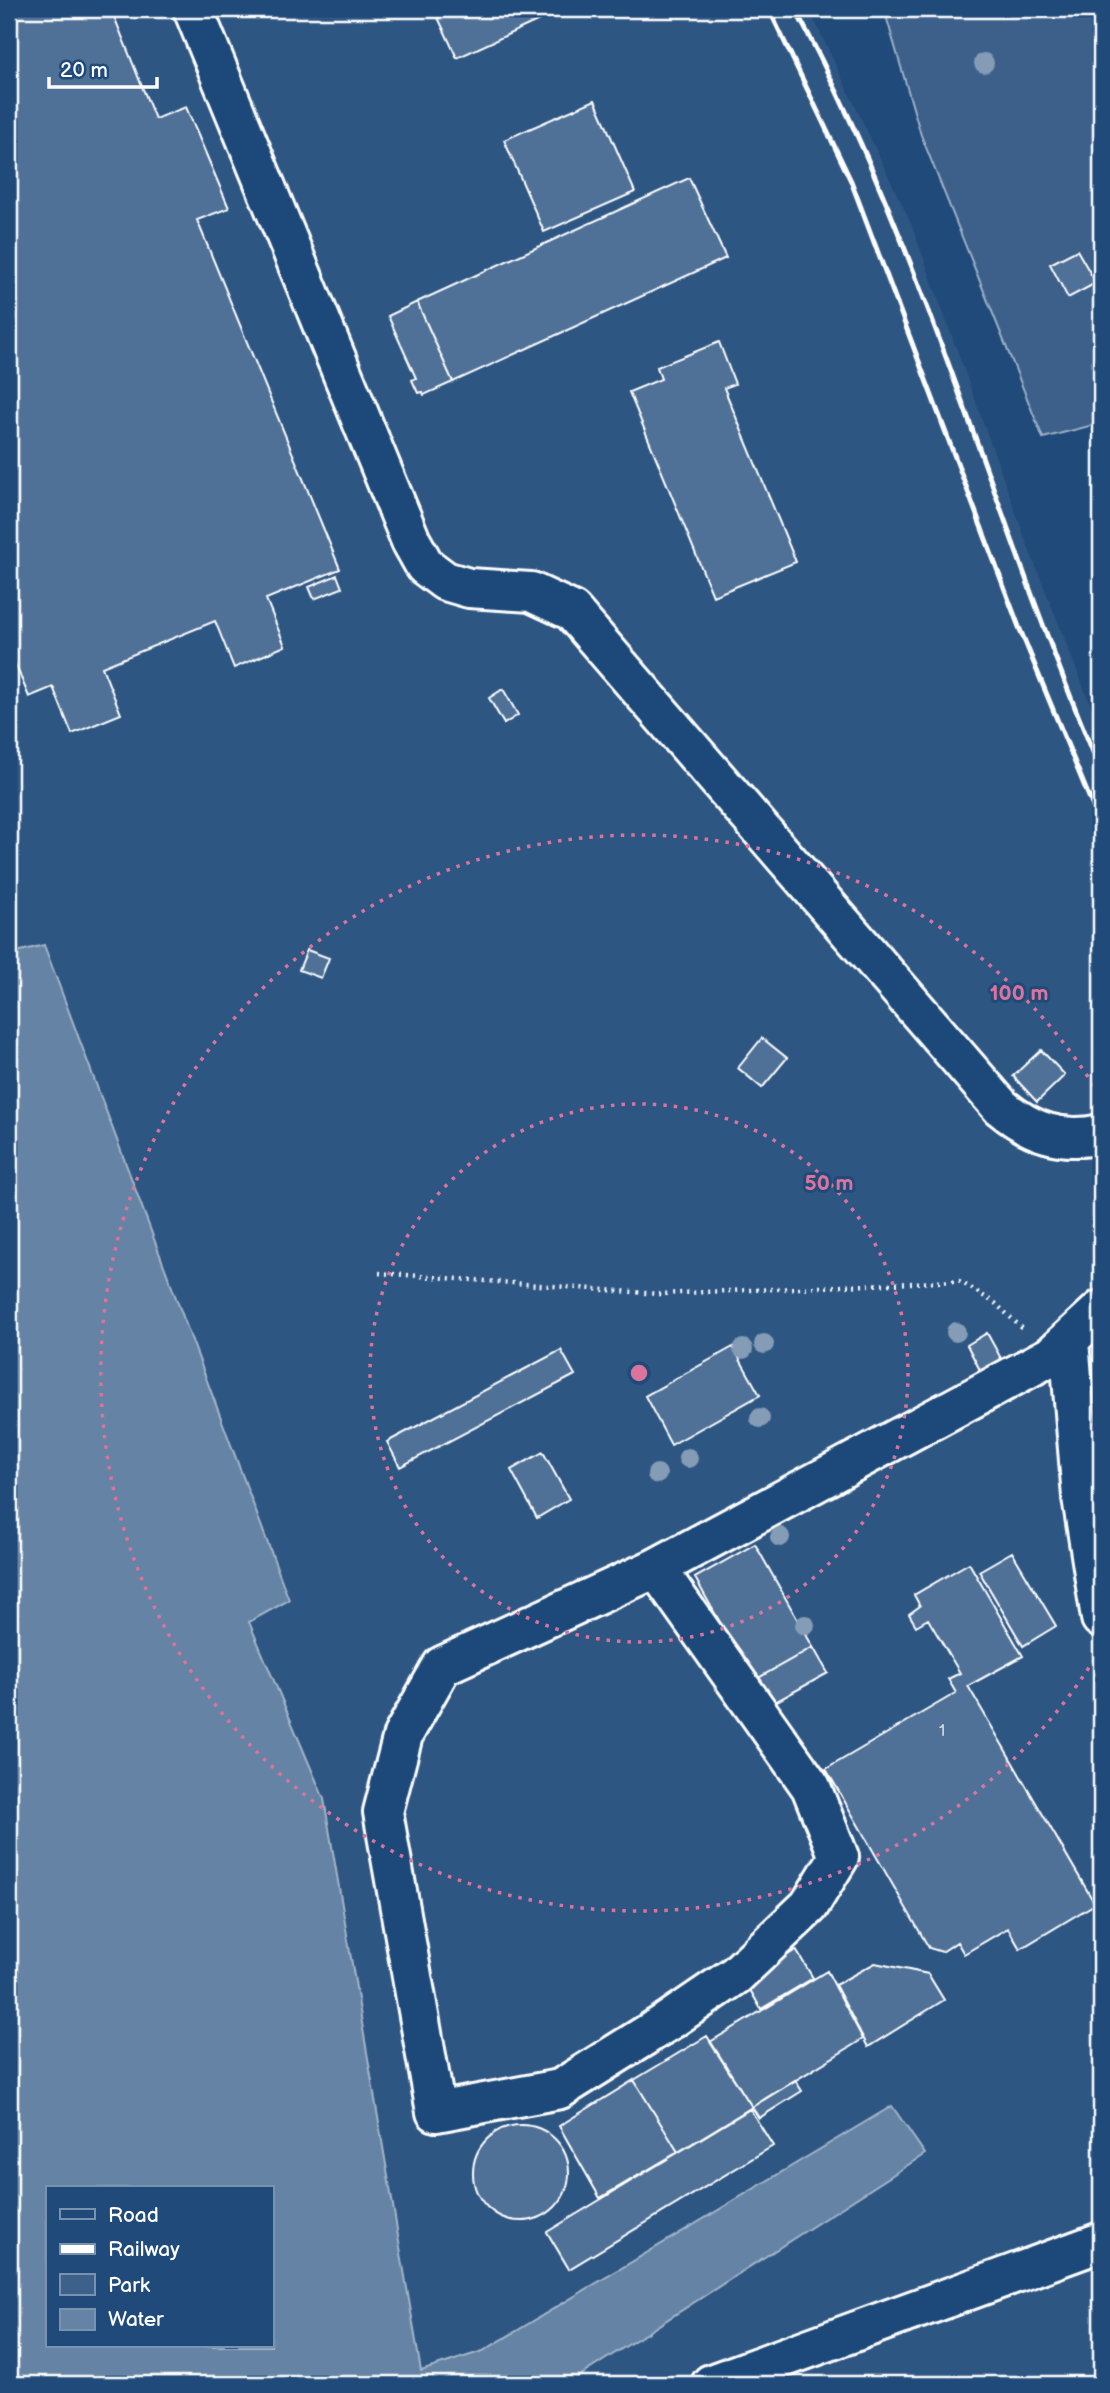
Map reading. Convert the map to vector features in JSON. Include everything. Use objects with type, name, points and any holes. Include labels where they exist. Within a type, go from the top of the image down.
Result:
[{"type":"street","points":[[193,9],[411,541],[425,566],[445,581],[469,588],[531,592],[572,611],[1001,1107],[1028,1127],[1049,1136],[1070,1138],[1101,1134]]},
{"type":"street","points":[[656,1568],[811,1787],[839,1857],[809,1906],[736,1975],[656,2029],[560,2089],[436,2112],[383,1812],[403,1735],[442,1666],[656,1568],[1001,1383],[1060,1348],[1101,1310]]},
{"type":"street","points":[[1060,1348],[1101,1618]]},
{"type":"street","points":[[711,2384],[1101,2242]]},
{"type":"path","points":[[379,1273],[659,1294],[959,1281],[1060,1348]]},
{"type":"shaded area","points":[[9,9],[809,9],[911,223],[1029,549],[1101,731],[1101,1039],[1092,1051],[1101,1070],[1101,2384],[421,2384],[324,1799],[249,1621],[288,1600],[43,945],[9,954]]},
{"type":"green space","points":[[884,9],[1101,9],[1101,423],[1043,438],[921,135]]},
{"type":"water","points":[[44,945],[289,1600],[249,1622],[324,1799],[421,2371],[483,2351],[892,2106],[925,2154],[567,2384],[9,2384],[9,954]]},
{"type":"building","points":[[9,9],[118,9],[112,11],[155,119],[186,107],[229,208],[197,220],[340,569],[266,599],[285,646],[234,668],[215,621],[102,667],[121,714],[72,734],[53,687],[29,697],[9,649]]},
{"type":"building","points":[[434,9],[563,9],[457,58]]},
{"type":"building","points":[[595,100],[635,192],[544,232],[504,140]]},
{"type":"building","points":[[689,178],[726,258],[453,382],[417,302]]},
{"type":"building","points":[[1077,250],[1096,283],[1068,298],[1050,264]]},
{"type":"building","points":[[417,302],[453,382],[424,395],[423,392],[418,393],[412,380],[416,378],[388,316]]},
{"type":"building","points":[[719,342],[735,384],[724,388],[796,562],[713,596],[629,392],[661,379],[657,367]]},
{"type":"building","points":[[337,575],[342,588],[314,599],[309,587]]},
{"type":"building","points":[[503,689],[518,715],[504,724],[489,698]]},
{"type":"building","points":[[307,950],[329,958],[321,978],[299,970]]},
{"type":"building","points":[[762,1038],[787,1058],[762,1088],[738,1068]]},
{"type":"building","points":[[1041,1050],[1065,1075],[1037,1102],[1013,1076]]},
{"type":"building","points":[[987,1333],[1003,1362],[982,1374],[967,1345]]},
{"type":"building","points":[[733,1347],[760,1395],[671,1445],[645,1396]]},
{"type":"building","points":[[561,1350],[575,1375],[400,1467],[387,1442]]},
{"type":"building","points":[[543,1452],[569,1499],[537,1518],[511,1470]]},
{"type":"building","points":[[755,1544],[813,1647],[753,1681],[695,1578]]},
{"type":"building","points":[[1012,1552],[1056,1626],[1023,1646],[979,1571]]},
{"type":"building","points":[[969,1563],[1023,1656],[968,1686],[1095,1904],[1020,1949],[1008,1928],[964,1954],[957,1942],[942,1952],[929,1948],[826,1769],[956,1693],[948,1679],[960,1673],[928,1619],[916,1626],[909,1614],[920,1606],[914,1595]]},
{"type":"building","points":[[813,1647],[828,1673],[768,1706],[753,1681]]},
{"type":"building","points":[[796,1950],[813,1978],[761,2009],[745,1981]]},
{"type":"building","points":[[875,1963],[928,1974],[944,2000],[868,2047],[835,1985]]},
{"type":"building","points":[[827,1971],[863,2039],[752,2107],[710,2042]]},
{"type":"building","points":[[707,2036],[752,2107],[678,2152],[634,2080]]},
{"type":"building","points":[[634,2080],[678,2152],[600,2198],[559,2126]]},
{"type":"building","points":[[795,2080],[802,2091],[759,2118],[752,2107]]},
{"type":"building","points":[[750,2109],[773,2146],[569,2269],[547,2232]]},
{"type":"building","points":[[521,2125],[540,2128],[555,2139],[566,2154],[569,2173],[566,2192],[555,2207],[540,2218],[521,2221],[502,2218],[487,2207],[476,2192],[473,2173],[476,2154],[487,2139],[502,2128]]},
{"type":"railway","points":[[769,9],[851,181],[1019,627],[1101,826]]},
{"type":"railway","points":[[795,9],[883,194],[957,386],[1062,676],[1101,771]]}]
